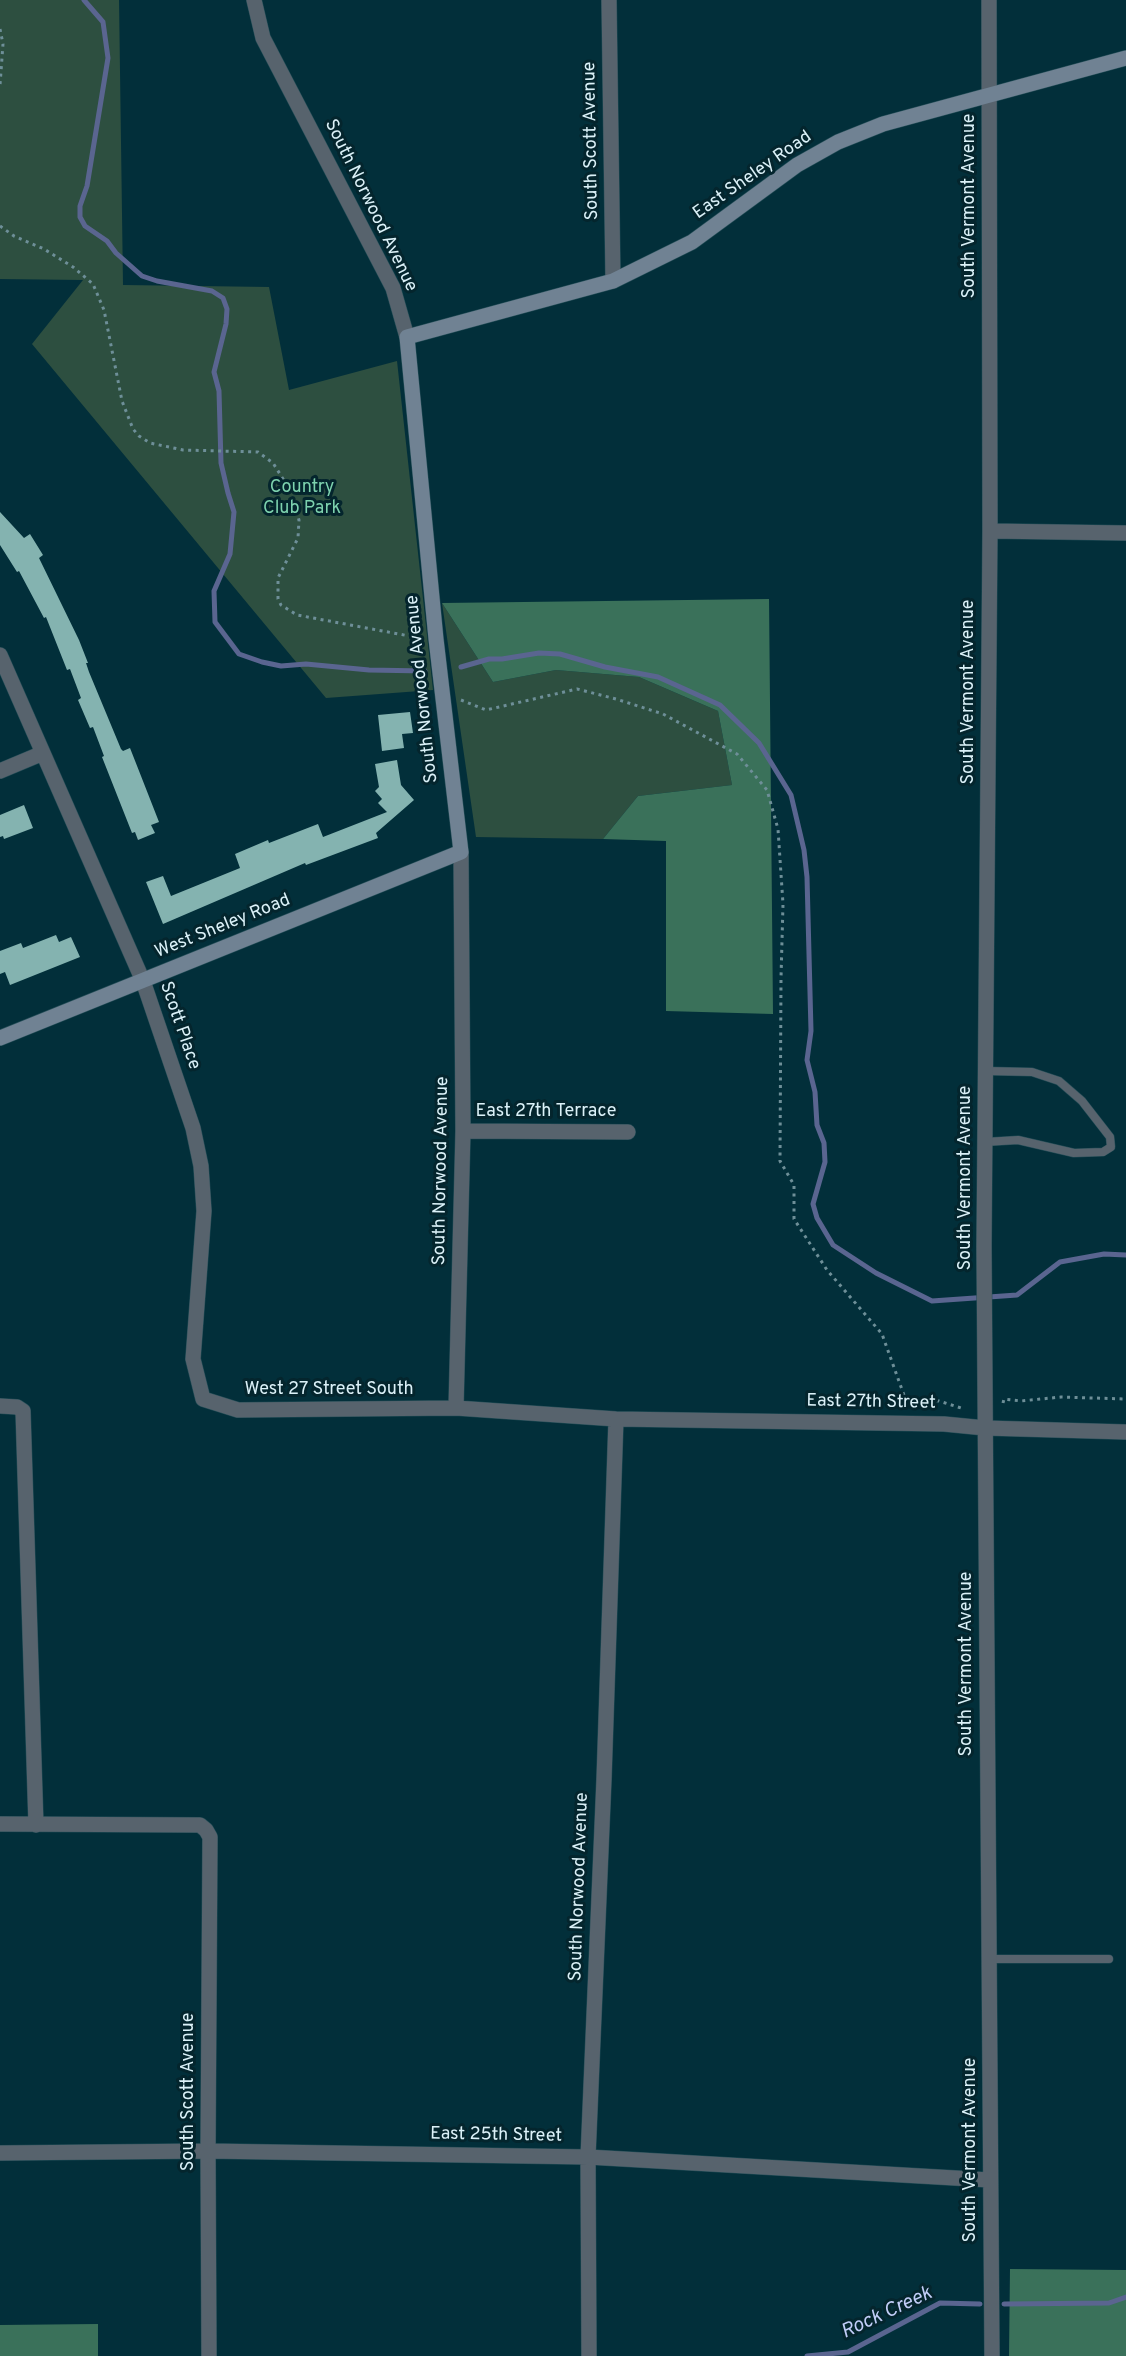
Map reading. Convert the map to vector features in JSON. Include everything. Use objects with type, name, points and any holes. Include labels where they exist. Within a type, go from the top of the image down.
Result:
[{"type":"street","name":"South Norwood Avenue","points":[[254,0],[263,39],[393,288],[407,337],[436,639],[461,852],[463,1131],[456,1408]]},
{"type":"street","name":"South Scott Avenue","points":[[609,0],[613,281]]},
{"type":"street","name":"South Vermont Avenue","points":[[989,0],[990,531],[984,1246],[987,1412],[985,1428],[992,2356]]},
{"type":"street","name":"East Sheley Road","points":[[407,337],[613,281],[693,242],[797,165],[838,142],[883,124],[1126,58]]},
{"type":"street","points":[[990,531],[1126,533]]},
{"type":"street","name":"Scott Place","points":[[0,655],[143,981],[193,1128],[201,1166],[204,1211],[194,1359],[203,1399]]},
{"type":"street","points":[[0,771],[43,753]]},
{"type":"street","name":"West Sheley Road","points":[[0,1038],[461,852]]},
{"type":"street","name":"East 27th Terrace","points":[[463,1131],[628,1132]]},
{"type":"street","name":"West 27 Street South","points":[[203,1399],[238,1410],[456,1408],[616,1419]]},
{"type":"street","points":[[0,1406],[17,1407],[23,1411],[36,1825],[0,1824]]},
{"type":"street","name":"South Norwood Avenue","points":[[589,2356],[588,2157],[616,1419]]},
{"type":"street","name":"East 27th Street","points":[[616,1419],[944,1424],[985,1428],[1126,1432]]},
{"type":"street","name":"South Scott Avenue","points":[[36,1825],[200,1825],[210,1837],[209,2356]]},
{"type":"street","name":"East 25th Street","points":[[0,2153],[208,2151],[588,2157],[990,2180]]},
{"type":"lane","points":[[985,1142],[1018,1140],[1074,1153],[1103,1152],[1111,1148],[1110,1137],[1082,1101],[1059,1081],[1032,1072],[986,1071]]},
{"type":"lane","points":[[989,1959],[1109,1959]]},
{"type":"path","points":[[0,29],[3,44],[0,85]]},
{"type":"path","points":[[0,226],[14,236],[44,249],[73,267],[93,284],[104,310],[122,401],[133,429],[150,443],[174,448],[258,452],[273,463],[290,490],[298,511],[298,538],[281,570],[277,583],[278,600],[281,605],[297,615],[429,639]]},
{"type":"path","points":[[457,698],[486,710],[577,689],[663,714],[737,754],[766,790],[778,829],[783,904],[780,1161],[794,1185],[794,1219],[832,1276],[882,1334],[904,1398],[939,1401],[964,1409],[987,1412],[1002,1411],[1004,1399],[1021,1401],[1061,1397],[1126,1399]]},
{"type":"green space","name":"Country Club Park","points":[[0,0],[119,0],[123,285],[269,287],[289,390],[397,361],[433,690],[326,698],[32,344],[83,280],[0,279]]},
{"type":"green space","points":[[769,599],[773,1014],[666,1011],[666,841],[603,839],[638,796],[732,785],[718,711],[639,677],[556,670],[493,682],[442,603]]},
{"type":"green space","points":[[442,603],[493,682],[556,670],[639,677],[718,711],[732,785],[638,796],[603,839],[476,837]]},
{"type":"green space","points":[[1010,2269],[1126,2270],[1126,2356],[1009,2356]]},
{"type":"green space","points":[[98,2324],[98,2356],[0,2356],[0,2325]]},
{"type":"building","points":[[0,512],[24,538],[30,534],[43,555],[39,558],[79,640],[89,672],[121,749],[123,751],[130,748],[159,822],[151,825],[155,833],[138,840],[135,832],[132,833],[102,757],[104,756],[93,727],[90,728],[78,700],[81,698],[70,669],[67,670],[46,617],[44,618],[19,571],[17,572],[0,545]]},
{"type":"building","points":[[410,712],[413,733],[402,734],[404,748],[382,751],[378,715]]},
{"type":"building","points":[[397,760],[401,785],[414,800],[376,833],[378,838],[306,865],[305,863],[163,924],[146,882],[163,876],[171,896],[240,868],[235,854],[268,840],[269,843],[318,824],[323,837],[387,812],[378,803],[382,799],[375,791],[379,787],[375,764]]},
{"type":"building","points":[[24,805],[33,828],[4,839],[3,836],[0,837],[0,815]]},
{"type":"building","points":[[56,935],[59,942],[71,937],[80,957],[10,985],[5,972],[0,974],[0,951],[21,943],[23,948]]},
{"type":"waterway","points":[[84,0],[103,22],[108,58],[87,186],[80,206],[80,217],[85,226],[107,241],[116,253],[142,276],[212,291],[223,298],[227,309],[226,324],[214,372],[219,391],[221,463],[234,512],[230,554],[214,591],[215,622],[239,654],[262,662],[281,666],[306,664],[369,670],[425,671]]},
{"type":"waterway","points":[[461,667],[489,659],[539,653],[560,654],[605,667],[658,677],[720,705],[759,743],[791,795],[804,850],[807,877],[811,1031],[807,1060],[815,1092],[817,1125],[824,1143],[825,1162],[813,1204],[817,1218],[833,1245],[876,1273],[932,1301],[1017,1295],[1060,1262],[1104,1254],[1126,1255]]},
{"type":"waterway","name":"Rock Creek","points":[[1004,2304],[1109,2303],[1126,2297]]},
{"type":"waterway","name":"Rock Creek","points":[[807,2356],[848,2352],[940,2303],[980,2304]]}]
